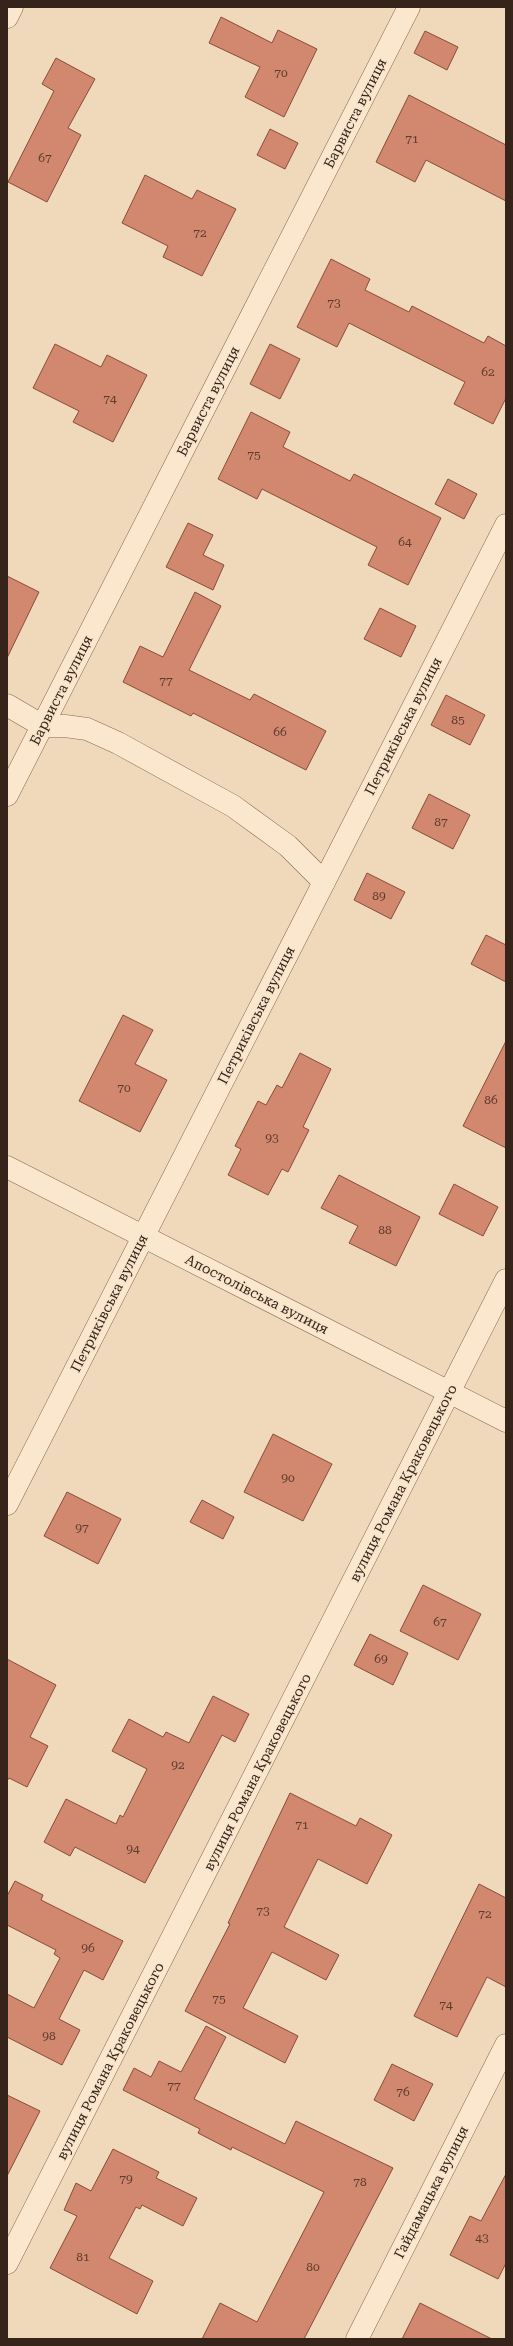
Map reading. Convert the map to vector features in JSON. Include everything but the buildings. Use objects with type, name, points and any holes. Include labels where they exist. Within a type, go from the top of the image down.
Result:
[{"type":"street","points":[[7,16],[12,7]]},
{"type":"street","name":"Барвиста вулиця","points":[[7,796],[409,7]]},
{"type":"street","name":"Петриківська вулиця","points":[[7,1504],[506,525]]},
{"type":"street","points":[[7,705],[43,726],[65,726],[87,729],[118,743],[226,803],[259,824],[288,846],[324,882]]},
{"type":"street","name":"Апостолівська вулиця","points":[[7,1167],[506,1420]]},
{"type":"street","name":"вулиця Романа Краковецького","points":[[7,2263],[506,1280]]},
{"type":"street","name":"Гайдамацька вулиця","points":[[357,2339],[506,2045]]}]
